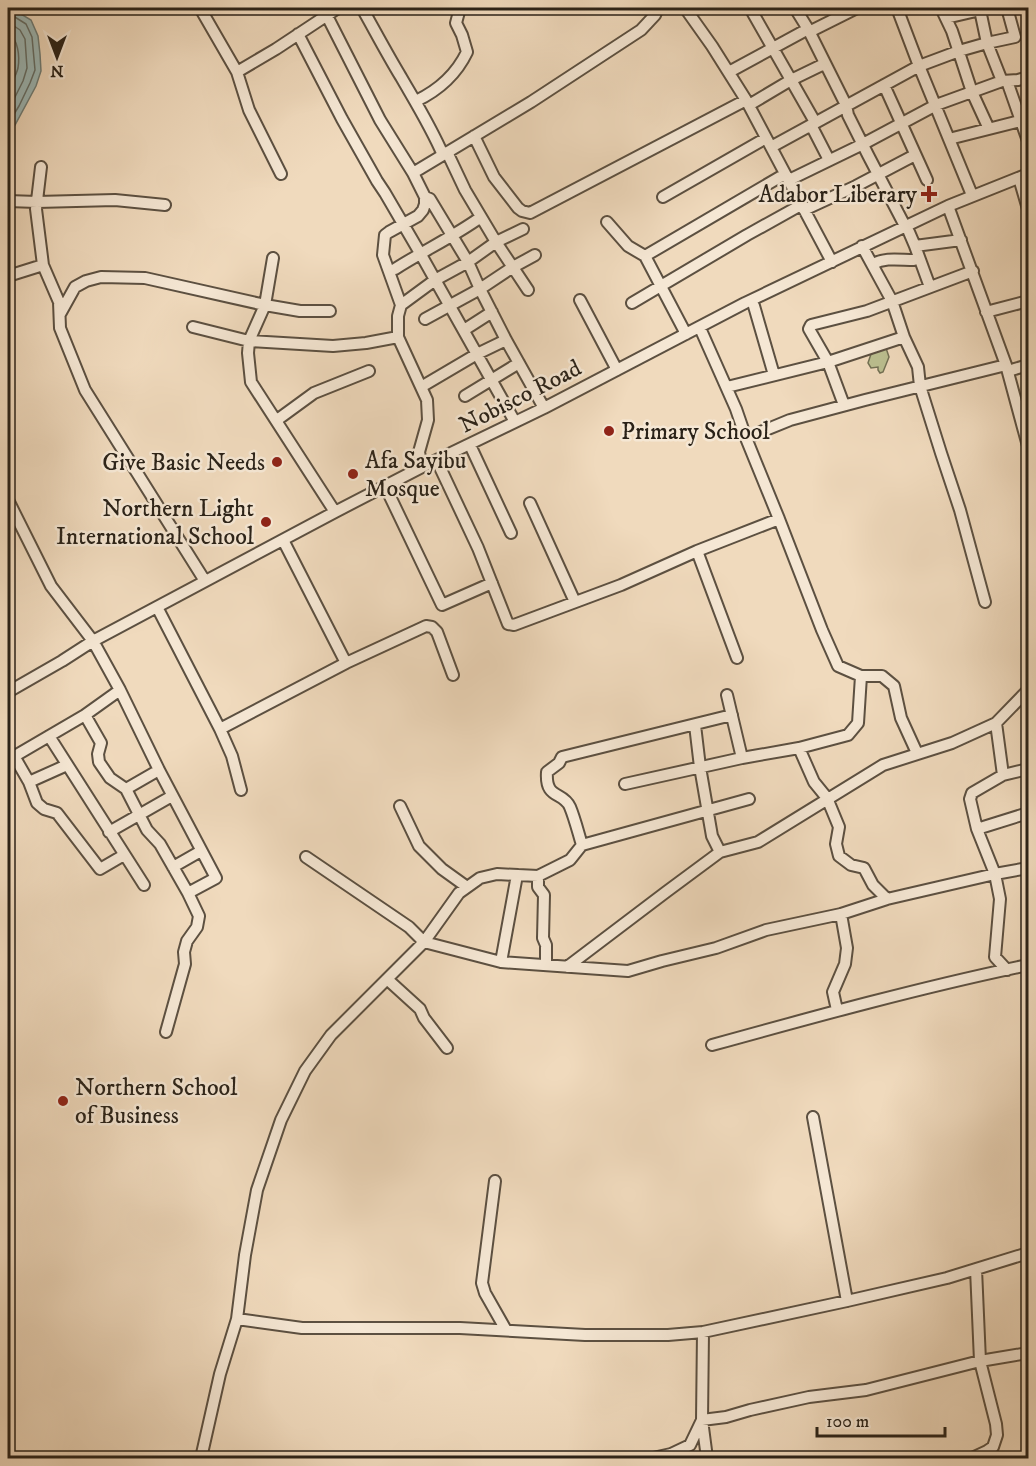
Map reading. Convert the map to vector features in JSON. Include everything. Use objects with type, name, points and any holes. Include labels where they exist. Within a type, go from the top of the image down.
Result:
[{"type":"street","points":[[200,8],[237,72],[249,110],[281,174]]},
{"type":"street","points":[[237,72],[298,34],[325,11],[338,8]]},
{"type":"street","points":[[362,8],[480,217],[528,290]]},
{"type":"street","points":[[416,101],[432,93],[449,78],[461,64],[467,52],[456,22],[460,8]]},
{"type":"street","points":[[413,173],[531,102],[641,30],[655,15],[658,8]]},
{"type":"street","points":[[686,8],[748,103],[832,262]]},
{"type":"street","points":[[750,8],[791,80],[830,160]]},
{"type":"street","points":[[795,8],[907,229],[930,287]]},
{"type":"street","points":[[897,8],[972,195]]},
{"type":"street","points":[[941,8],[952,31],[972,92],[989,129]]},
{"type":"street","points":[[663,197],[769,142],[813,124],[919,66],[958,51],[1015,37],[1007,8]]},
{"type":"street","points":[[729,72],[852,9]]},
{"type":"street","points":[[946,18],[984,9],[987,43],[1025,120],[1029,141]]},
{"type":"street","points":[[325,11],[380,120],[425,197],[423,210],[418,216],[389,232],[385,236],[383,245],[383,255],[401,305],[398,315],[398,337],[427,400],[428,420],[419,452],[422,467]]},
{"type":"street","points":[[298,34],[330,99],[515,422]]},
{"type":"street","points":[[474,136],[494,177],[518,208],[522,212],[530,213],[824,64]]},
{"type":"street","points":[[645,256],[787,177],[830,160],[936,105],[1005,81],[1029,77]]},
{"type":"street","points":[[884,85],[927,180]]},
{"type":"street","points":[[950,139],[1025,120]]},
{"type":"street","points":[[632,303],[747,235],[803,207],[856,186],[915,155]]},
{"type":"street","points":[[41,167],[36,209],[43,265],[59,302],[60,328],[85,390],[205,581]]},
{"type":"street","points":[[1024,176],[1029,208]]},
{"type":"street","name":"Nobisco Road","points":[[8,692],[93,641],[422,467],[544,408],[745,303],[862,246],[907,229],[972,195],[1024,176]]},
{"type":"street","points":[[425,197],[430,199],[468,262],[506,340],[544,408]]},
{"type":"street","points":[[8,201],[115,200],[165,205]]},
{"type":"street","points":[[948,206],[1007,368],[1026,425],[1029,446]]},
{"type":"street","points":[[395,269],[457,234],[480,217]]},
{"type":"street","points":[[607,222],[628,246],[645,256],[686,334]]},
{"type":"street","points":[[401,305],[435,280],[468,262],[496,242],[523,229]]},
{"type":"street","points":[[915,246],[961,240]]},
{"type":"street","points":[[862,246],[892,301],[904,337],[918,367],[920,386],[960,510],[985,602]]},
{"type":"street","points":[[425,319],[535,255]]},
{"type":"street","points":[[273,258],[265,305],[249,341],[251,382],[335,512]]},
{"type":"street","points":[[873,264],[892,259],[914,260]]},
{"type":"street","points":[[8,276],[43,265]]},
{"type":"street","points":[[844,405],[828,362],[809,329],[811,326],[867,311],[973,271]]},
{"type":"street","points":[[60,314],[75,287],[86,281],[102,277],[145,278],[265,305],[300,311],[330,311]]},
{"type":"street","points":[[580,300],[617,370]]},
{"type":"street","points":[[986,312],[1029,301]]},
{"type":"street","points":[[754,306],[774,375]]},
{"type":"street","points":[[464,330],[492,312]]},
{"type":"street","points":[[193,327],[249,341],[333,346],[398,337]]},
{"type":"street","points":[[700,328],[736,409],[838,666],[861,676],[882,676],[894,686],[901,718],[917,753]]},
{"type":"street","points":[[727,387],[828,362],[904,337]]},
{"type":"street","points":[[421,387],[506,340]]},
{"type":"street","points":[[465,396],[519,363]]},
{"type":"street","points":[[746,438],[790,420],[844,405],[920,386],[1029,365]]},
{"type":"street","points":[[277,420],[314,393],[369,371]]},
{"type":"street","points":[[470,444],[511,533]]},
{"type":"street","points":[[437,461],[478,548],[510,625],[621,585],[697,551],[779,519]]},
{"type":"street","points":[[385,486],[442,605],[492,583]]},
{"type":"street","points":[[8,500],[51,586],[93,641],[120,690],[172,796],[216,878],[188,893]]},
{"type":"street","points":[[530,503],[575,602]]},
{"type":"street","points":[[282,540],[346,663]]},
{"type":"street","points":[[697,551],[737,658]]},
{"type":"street","points":[[157,607],[220,729],[232,756],[242,790]]},
{"type":"street","points":[[220,729],[346,663],[426,626],[432,627],[436,632],[453,675]]},
{"type":"street","points":[[625,784],[799,748],[848,735],[858,723],[861,676]]},
{"type":"street","points":[[120,690],[85,715],[11,758],[29,782],[37,803],[44,809],[57,813],[100,869],[124,855]]},
{"type":"street","points":[[567,967],[720,852],[758,842],[883,765],[952,742],[996,723],[1029,690]]},
{"type":"street","points":[[727,695],[742,758]]},
{"type":"street","points":[[85,715],[101,743],[98,754],[99,762],[110,778],[126,789],[147,830],[160,844],[199,916],[197,927],[187,941],[184,952],[185,964],[166,1032]]},
{"type":"street","points":[[582,845],[569,803],[551,791],[546,783],[548,772],[559,763],[562,757],[732,715]]},
{"type":"street","points":[[996,723],[1003,776]]},
{"type":"street","points":[[694,725],[712,836],[720,852]]},
{"type":"street","points":[[49,736],[144,885]]},
{"type":"street","points":[[799,748],[814,782],[827,798],[838,827],[836,844],[839,856],[851,865],[864,868],[873,885],[887,899]]},
{"type":"street","points":[[29,782],[67,765]]},
{"type":"street","points":[[983,974],[995,957],[1000,899],[995,874],[977,829],[970,799],[972,793],[1003,776],[1029,769]]},
{"type":"street","points":[[126,789],[159,770]]},
{"type":"street","points":[[109,832],[172,796]]},
{"type":"street","points":[[201,1458],[220,1374],[237,1319],[245,1255],[257,1190],[281,1120],[305,1071],[331,1035],[424,942],[459,893],[480,878],[497,874],[538,876],[570,860],[582,845],[749,800]]},
{"type":"street","points":[[400,806],[419,846],[442,869],[467,887]]},
{"type":"street","points":[[977,829],[1029,813]]},
{"type":"street","points":[[173,867],[201,851]]},
{"type":"street","points":[[306,857],[409,927],[424,942],[501,962],[628,971],[716,948],[766,930],[841,914],[887,899],[1029,868]]},
{"type":"street","points":[[501,962],[517,875]]},
{"type":"street","points":[[538,876],[538,887],[544,895],[543,938],[546,945],[546,965]]},
{"type":"street","points":[[837,1011],[833,992],[845,964],[847,948],[841,914]]},
{"type":"street","points":[[995,957],[1007,970]]},
{"type":"street","points":[[712,1045],[983,974],[1029,965]]},
{"type":"street","points":[[387,979],[420,1009],[424,1018],[447,1048]]},
{"type":"street","points":[[813,1117],[847,1301]]},
{"type":"street","points":[[495,1181],[482,1282],[485,1293],[506,1330]]},
{"type":"street","points":[[237,1319],[302,1328],[460,1328],[585,1335],[668,1335],[704,1332],[847,1301],[947,1278],[1029,1253]]},
{"type":"street","points":[[972,1458],[993,1447],[997,1435],[980,1361],[976,1269]]},
{"type":"street","points":[[704,1332],[702,1420],[707,1458]]},
{"type":"street","points":[[702,1420],[726,1417],[809,1397],[866,1390],[980,1361],[1029,1353]]},
{"type":"street","points":[[653,1458],[671,1454],[690,1445],[702,1420]]},
{"type":"green space","points":[[886,348],[889,357],[883,372],[880,373],[878,367],[871,368],[868,363],[871,354]]},
{"type":"water","points":[[8,8],[31,20],[38,36],[41,71],[36,86],[15,125],[8,127]]},
{"type":"place","name":"Adabor Liberary","points":[[929,194]]},
{"type":"place","name":"Primary School","points":[[609,431]]},
{"type":"place","name":"Give Basic Needs","points":[[277,462]]},
{"type":"place","name":"Afa Sayibu Mosque","points":[[353,474]]},
{"type":"place","name":"Northern Light International School","points":[[266,522]]},
{"type":"place","name":"Northern School of Business","points":[[63,1101]]}]
